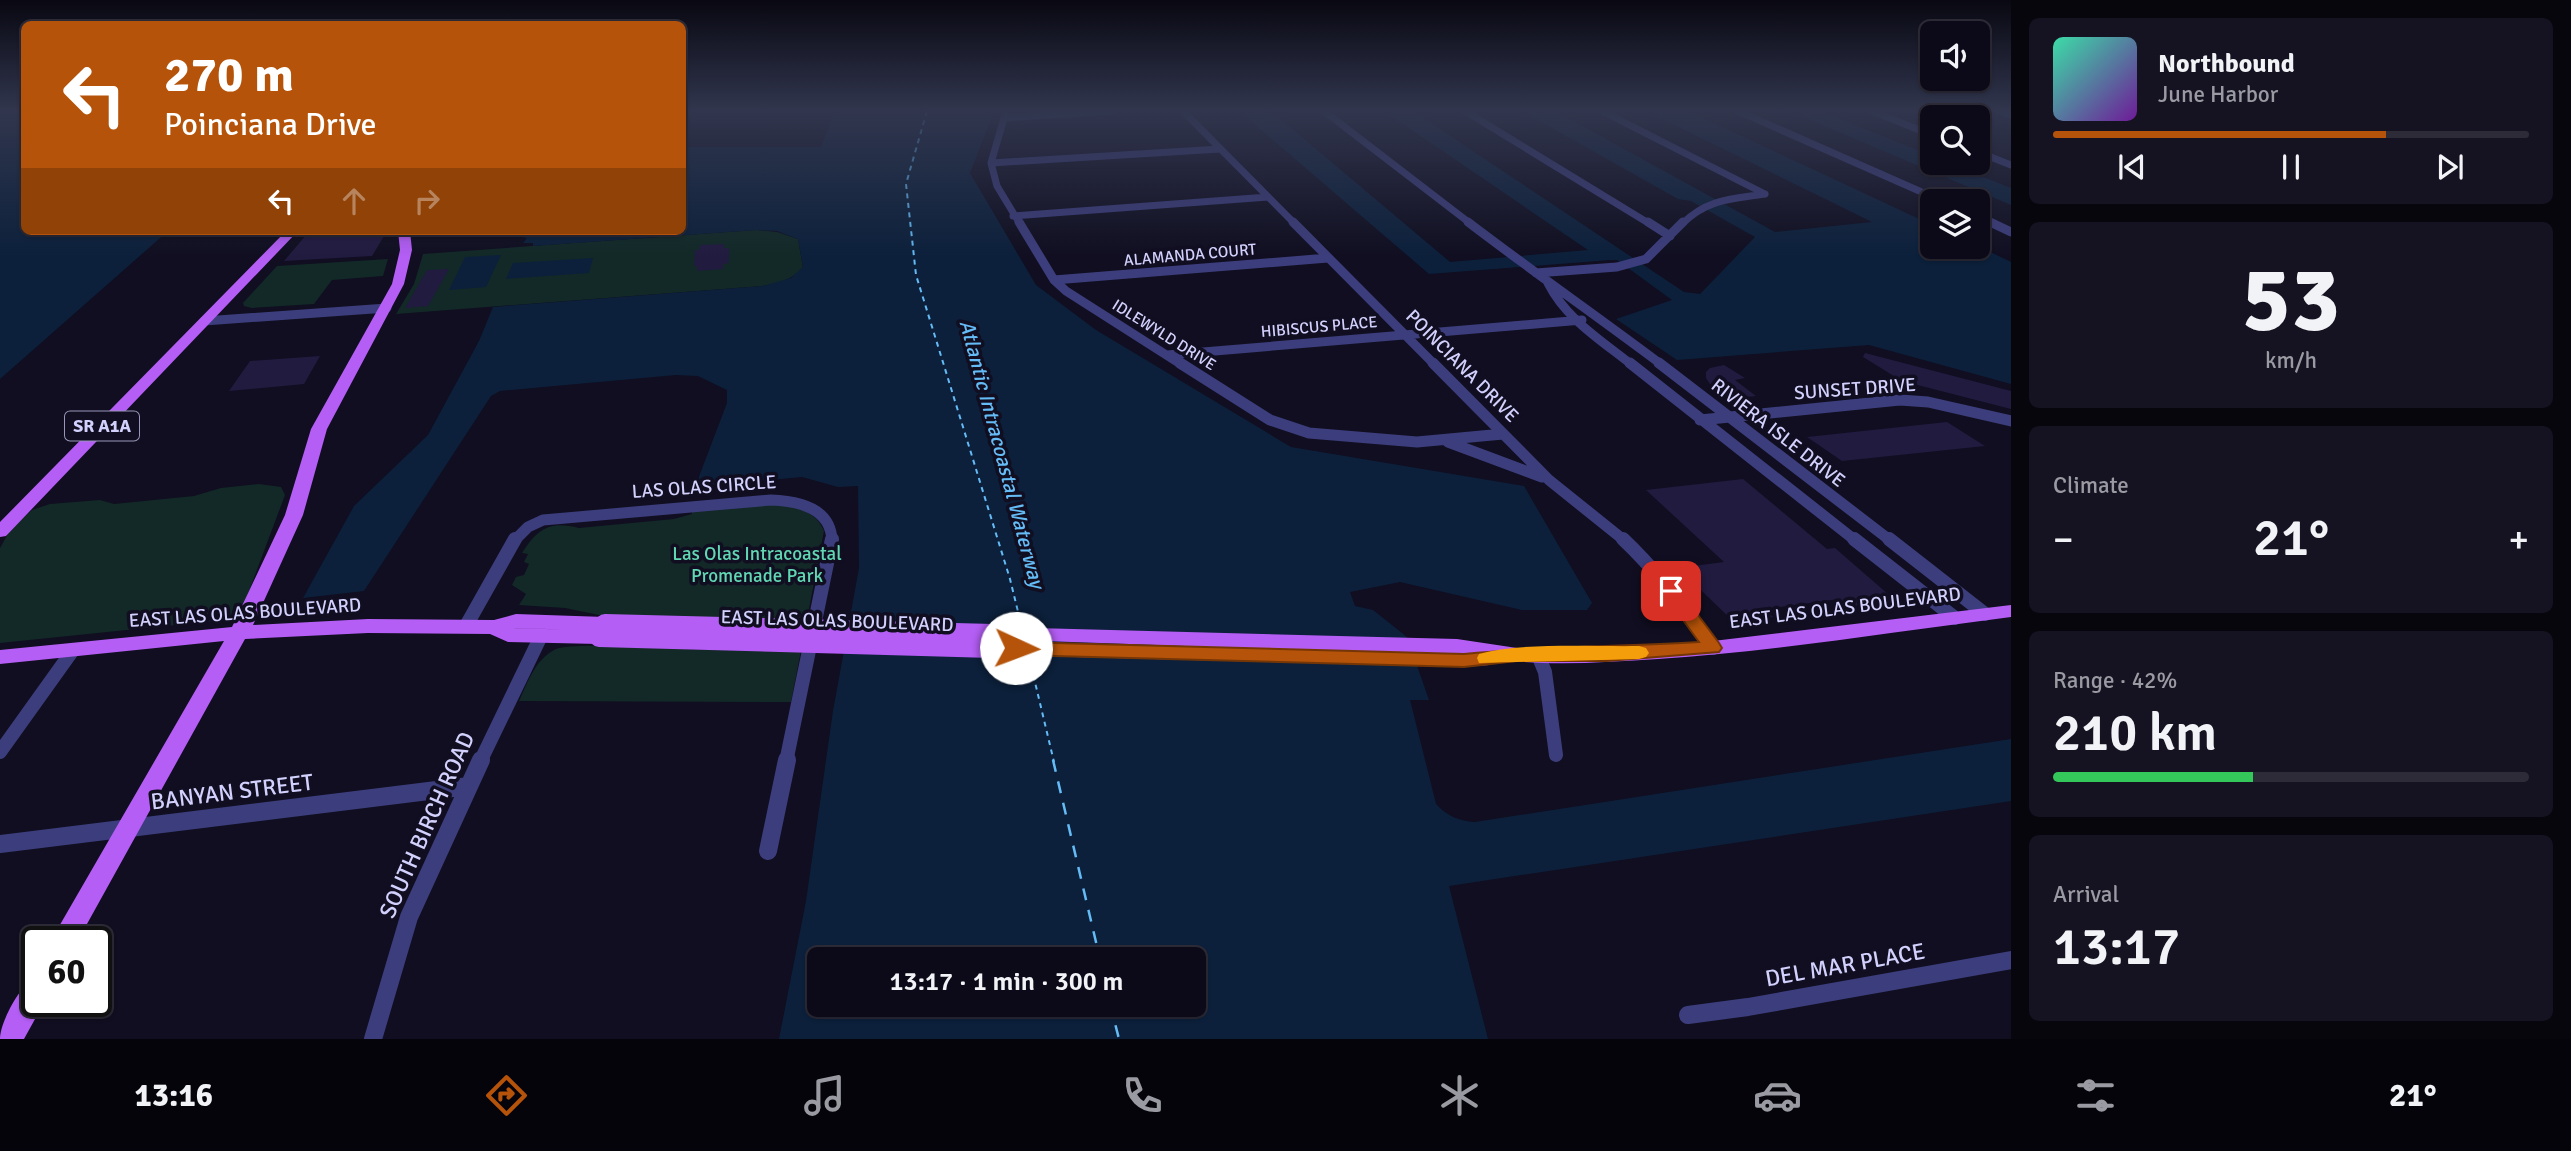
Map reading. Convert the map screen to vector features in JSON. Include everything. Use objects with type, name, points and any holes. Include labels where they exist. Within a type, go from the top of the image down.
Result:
[{"type":"main road","name":"SR A1A","points":[[0,532],[288,235]]},
{"type":"main road","points":[[72,926],[239,633],[292,522],[319,429],[387,308],[402,272],[406,250],[404,235]]},
{"type":"main road","name":"EAST LAS OLAS BOULEVARD","points":[[0,657],[239,633],[354,626],[494,627],[516,621],[602,631],[1607,655],[1713,648],[2011,611]]},
{"type":"main road","name":"EAST LAS OLAS BOULEVARD","points":[[494,627],[508,635],[541,636],[602,631]]},
{"type":"main road","points":[[9,1039],[21,1017]]},
{"type":"street","points":[[992,159],[991,163],[1048,159]]},
{"type":"street","name":"POINCIANA DRIVE","points":[[1230,159],[1549,480],[1646,561],[1684,606],[1713,648]]},
{"type":"street","name":"RIVIERA ISLE DRIVE","points":[[1388,159],[1512,253],[1547,283],[1599,318],[1730,416],[1985,614]]},
{"type":"street","points":[[1545,159],[1670,236]]},
{"type":"street","points":[[1534,271],[1617,267],[1646,259],[1697,209],[1725,200],[1765,194],[1697,159]]},
{"type":"street","points":[[1848,159],[1920,191]]},
{"type":"street","name":"IDLEWYLD DRIVE","points":[[991,163],[997,187],[1054,280],[1066,291],[1270,420],[1310,433],[1351,439],[1443,441],[1503,434]]},
{"type":"street","points":[[1013,216],[1268,197]]},
{"type":"street","points":[[1990,222],[2011,232]]},
{"type":"street","name":"ALAMANDA COURT","points":[[1054,280],[1328,258]]},
{"type":"street","name":"RIVIERA ISLE DRIVE","points":[[1547,283],[1553,296],[1577,320],[1700,420],[1955,618]]},
{"type":"street","points":[[204,321],[387,308]]},
{"type":"street","name":"HIBISCUS PLACE","points":[[1167,355],[1599,318]]},
{"type":"street","name":"SUNSET DRIVE","points":[[1700,420],[1900,400],[1928,402],[2011,421]]},
{"type":"street","name":"IDLEWYLD DRIVE","points":[[1443,441],[1549,480]]},
{"type":"street","name":"LAS OLAS CIRCLE","points":[[466,626],[518,535],[543,520],[759,500],[791,502],[818,512],[832,529],[832,543],[768,851]]},
{"type":"street","name":"SOUTH BIRCH ROAD","points":[[372,1039],[409,918],[541,636]]},
{"type":"street","points":[[0,752],[73,650]]},
{"type":"street","points":[[1528,655],[1545,672],[1556,755]]},
{"type":"street","name":"BANYAN STREET","points":[[0,844],[469,786]]},
{"type":"street","name":"DEL MAR PLACE","points":[[1688,1015],[1748,1007],[2011,960]]},
{"type":"green space","points":[[756,230],[777,232],[798,239],[803,267],[790,278],[763,286],[396,314],[414,284],[423,254]]},
{"type":"green space","points":[[388,259],[383,276],[332,280],[314,304],[252,308],[244,306],[243,303],[277,266]]},
{"type":"green space","points":[[259,484],[281,487],[285,495],[246,599],[236,616],[224,620],[0,643],[0,548],[10,530],[32,510],[50,504],[100,500],[114,504],[194,496],[221,488]]},
{"type":"green space","name":"Las Olas Intracoastal Promenade Park","points":[[758,504],[787,506],[805,511],[819,522],[824,531],[791,702],[519,701],[537,665],[556,649],[606,646],[712,650],[724,619],[599,615],[565,608],[519,605],[526,594],[512,585],[516,577],[524,575],[529,564],[524,562],[528,554],[522,553],[539,532],[552,526],[579,528],[674,519],[692,514],[692,510]]},
{"type":"water","points":[[0,159],[21,159],[21,235],[163,235],[0,379]]},
{"type":"water","name":"Atlantic Intracoastal Waterway","points":[[686,159],[975,159],[970,173],[1036,285],[1096,330],[1291,447],[1524,486],[1592,603],[1587,610],[1522,610],[1400,582],[1350,592],[1355,606],[1373,610],[1407,637],[1429,700],[1410,700],[1436,804],[1449,815],[1475,822],[2011,739],[2011,801],[1449,886],[1488,1039],[779,1039],[806,901],[833,711],[859,568],[858,486],[838,487],[802,477],[695,487],[727,403],[727,390],[698,376],[676,375],[500,391],[491,396],[364,591],[303,598],[354,506],[428,435],[479,341],[493,307],[763,286],[791,278],[803,267],[798,239],[777,231],[756,230],[533,246],[533,243],[523,243],[527,238],[513,235],[686,235]]},
{"type":"water","points":[[1296,159],[1328,159],[1450,262],[1588,250],[1455,159],[1486,159],[1684,292],[1700,294],[1755,237],[1691,201],[1678,199],[1608,159],[1643,159],[1775,232],[1872,222],[1745,159],[1792,159],[1920,219],[1920,259],[1990,259],[1990,252],[2011,262],[2011,384],[1869,345],[1677,360],[1616,319],[1672,300],[1617,260],[1429,274]]},
{"type":"water","points":[[1904,159],[1920,159],[1920,166]]},
{"type":"water","points":[[1940,175],[1978,175],[2011,188],[2011,205],[1990,196],[1990,189],[1973,189]]},
{"type":"water","points":[[501,255],[486,287],[449,290],[465,257]]},
{"type":"water","points":[[593,258],[589,273],[506,279],[513,263]]},
{"type":"building","points":[[306,235],[385,235],[372,256],[284,261]]},
{"type":"building","points":[[724,244],[724,248],[729,248],[729,263],[723,264],[723,269],[697,271],[697,266],[694,266],[695,250],[699,250],[700,245]]},
{"type":"building","points":[[449,269],[428,306],[405,308],[427,270]]},
{"type":"building","points":[[1865,353],[2011,391],[2011,409],[1902,381],[1863,357]]},
{"type":"building","points":[[320,356],[304,384],[229,391],[250,361]]},
{"type":"building","points":[[1724,365],[1745,378],[1735,380],[1756,396],[1730,399],[1710,384],[1706,372],[1710,368]]},
{"type":"building","points":[[1947,422],[1985,446],[1842,461],[1807,437]]},
{"type":"building","points":[[1743,479],[1827,549],[1835,548],[1896,601],[1848,607],[1839,599],[1764,609],[1773,617],[1734,622],[1678,568],[1724,562],[1646,490]]},
{"type":"ferry route","points":[[913,159],[906,184],[916,275],[1010,579],[1022,628]]},
{"type":"ferry route","points":[[1029,657],[1054,762]]},
{"type":"ferry route","points":[[1053,760],[1097,947]]},
{"type":"ferry route","points":[[1113,1017],[1119,1039]]},
{"type":"slow traffic","points":[[1486,658],[1639,653]]},
{"type":"route","points":[[1016,648],[1464,660],[1517,655],[1607,655],[1713,648],[1671,591]]}]
